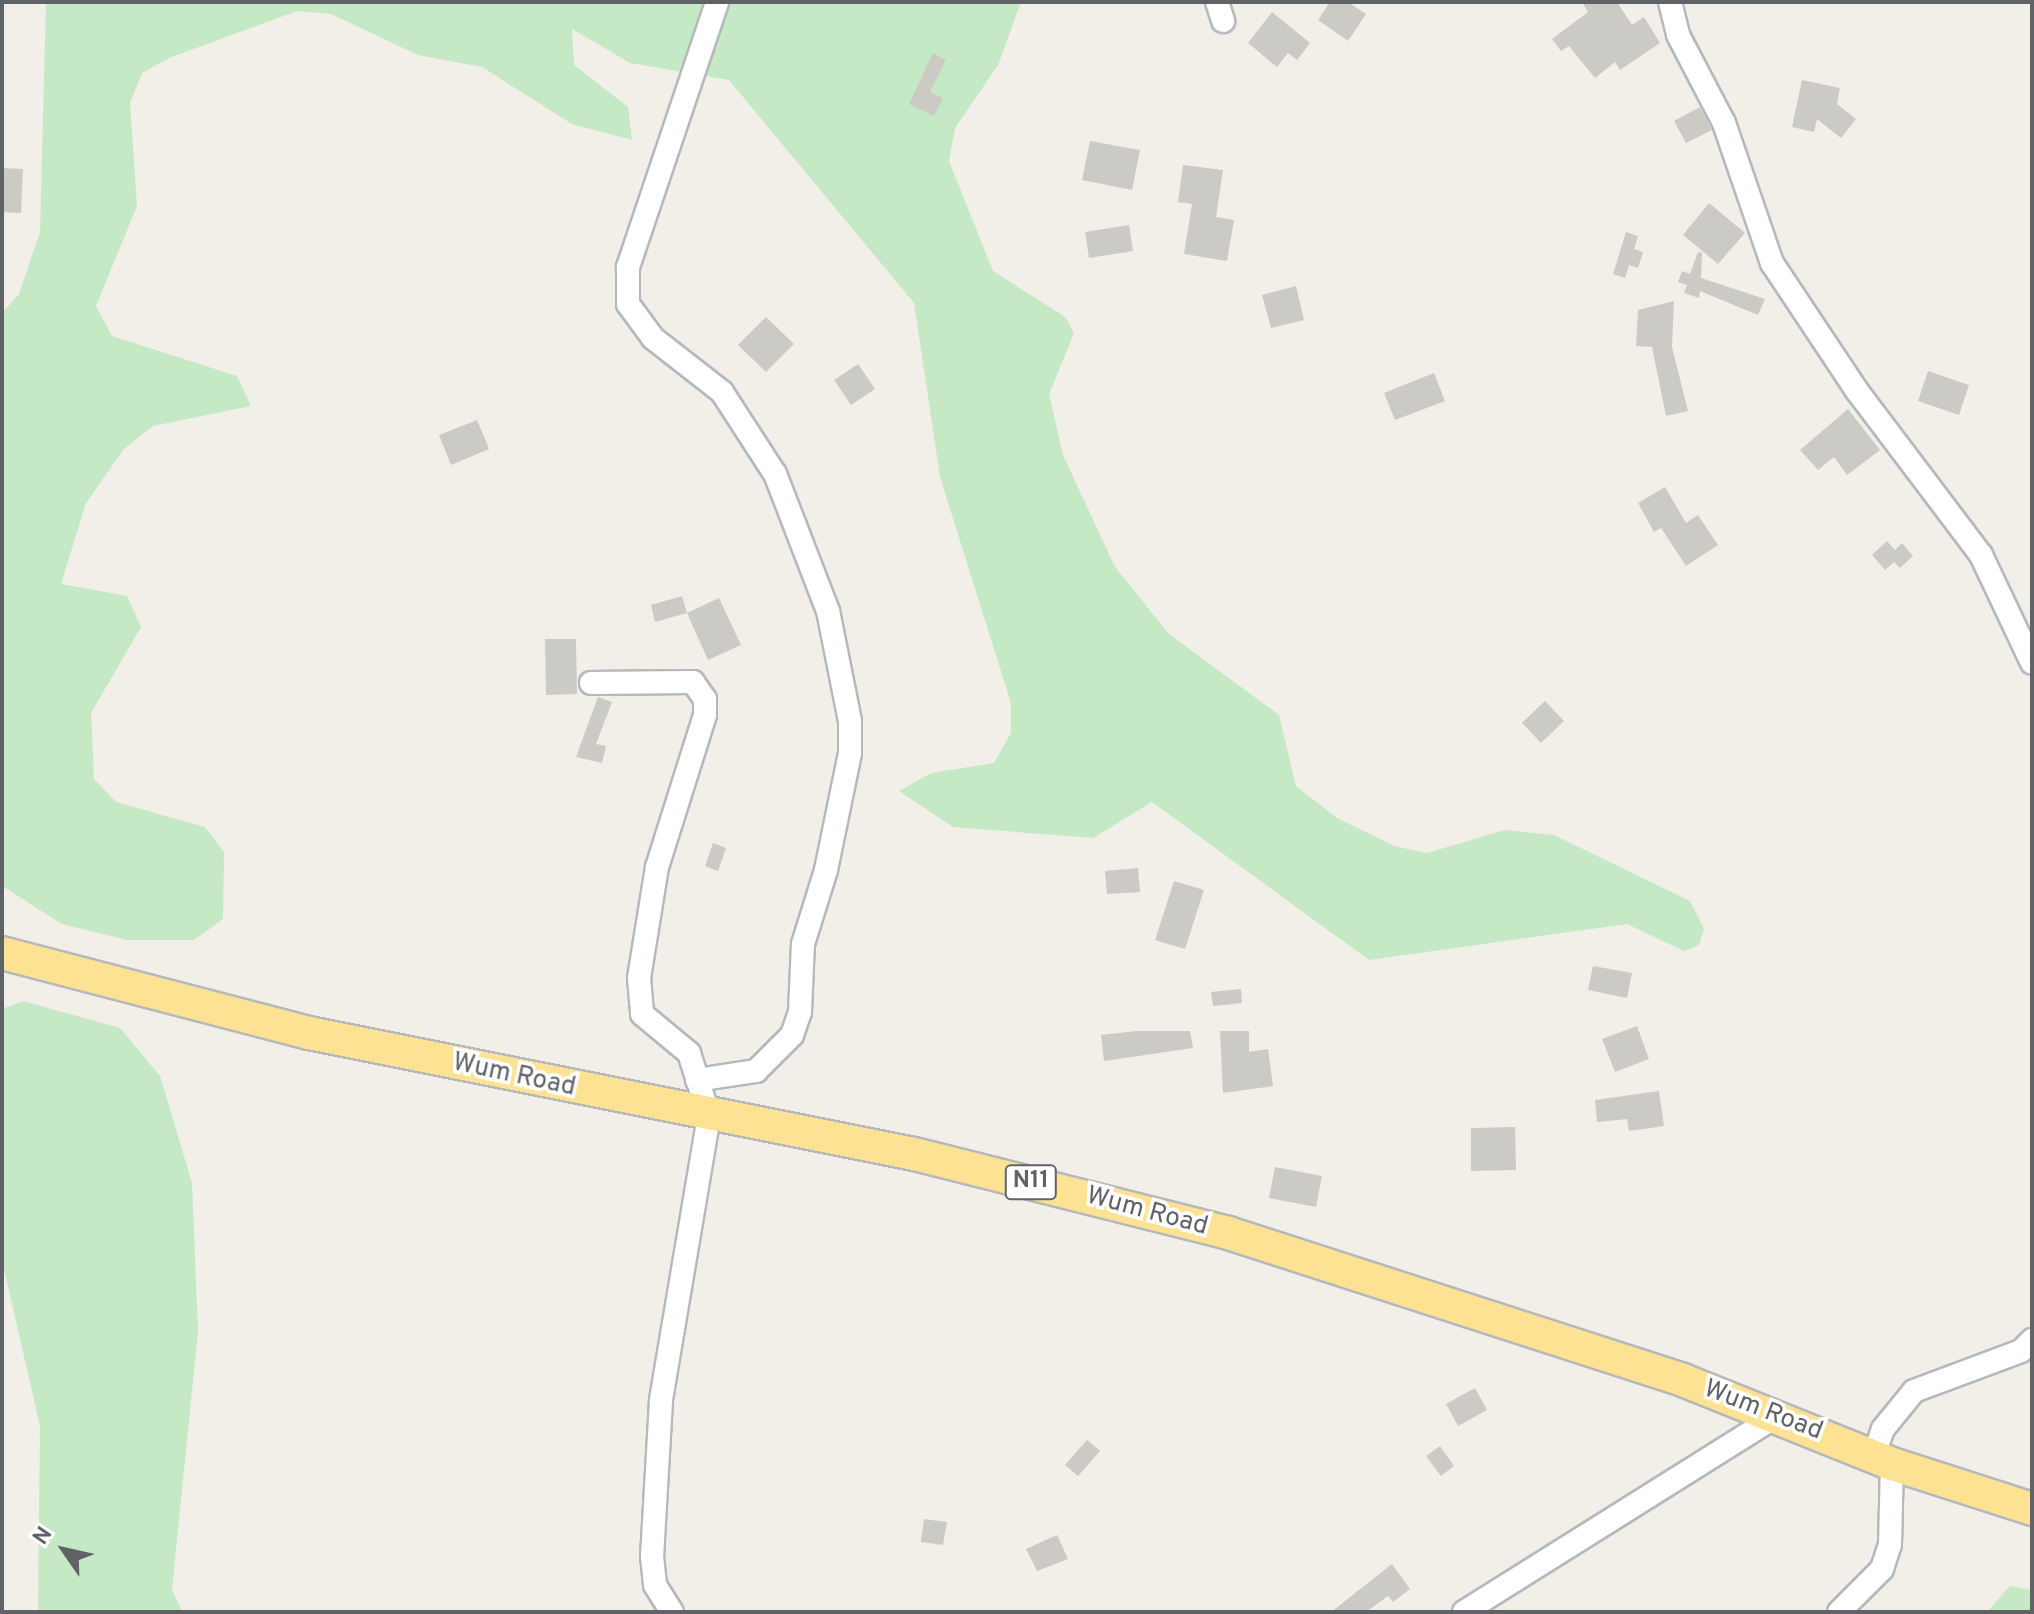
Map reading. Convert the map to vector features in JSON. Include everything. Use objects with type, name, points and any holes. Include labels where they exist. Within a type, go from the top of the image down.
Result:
[{"type":"highway","name":"Wum Road","points":[[2,953],[309,1033],[709,1116],[914,1154],[1228,1233],[1683,1380],[1883,1460],[2032,1509]]},
{"type":"street","points":[[697,1080],[756,1071],[792,1035],[800,1012],[805,932],[826,870],[850,753],[850,721],[828,611],[775,474],[722,392],[653,338],[628,304],[628,267],[717,2]]},
{"type":"street","points":[[1670,2],[1678,35],[1724,123],[1772,263],[1857,391],[1981,555],[2032,663]]},
{"type":"street","points":[[591,683],[693,682],[705,699],[705,715],[657,867],[638,1002],[650,1025],[689,1053],[709,1116],[661,1401],[652,1556],[655,1585],[672,1612]]},
{"type":"street","points":[[1839,1612],[1882,1569],[1890,1545],[1883,1429],[1914,1391],[2021,1351],[2032,1340]]},
{"type":"street","points":[[1464,1612],[1502,1603],[1776,1416]]},
{"type":"green space","points":[[46,2],[1021,2],[998,65],[955,128],[949,161],[993,271],[1065,317],[1074,333],[1049,394],[1063,455],[1115,567],[1169,634],[1279,715],[1296,786],[1337,818],[1394,846],[1427,853],[1505,830],[1554,835],[1690,901],[1704,929],[1699,945],[1684,951],[1627,924],[1369,960],[1152,802],[1093,838],[953,827],[899,791],[931,773],[994,763],[1011,733],[1011,703],[940,477],[914,303],[729,80],[630,63],[572,29],[574,65],[628,107],[632,140],[572,124],[482,67],[418,55],[331,14],[297,11],[169,58],[142,73],[130,103],[137,206],[96,306],[112,336],[237,376],[251,406],[153,426],[124,449],[86,503],[61,584],[127,596],[141,627],[91,713],[94,779],[116,802],[205,827],[224,852],[223,919],[194,940],[127,940],[62,924],[2,886],[2,313],[19,294],[40,232]]},
{"type":"green space","points":[[23,1001],[120,1028],[160,1076],[192,1183],[198,1331],[172,1589],[182,1612],[38,1612],[40,1426],[2,1260],[2,1009]]},
{"type":"green space","points":[[2010,1586],[2032,1590],[2032,1612],[1987,1612]]},
{"type":"building","points":[[1330,2],[1348,2],[1366,14],[1348,41],[1318,20]]},
{"type":"building","points":[[1582,2],[1617,2],[1632,25],[1644,17],[1660,43],[1620,70],[1615,62],[1595,78],[1569,46],[1561,51],[1552,39],[1588,12]]},
{"type":"building","points":[[1272,12],[1310,43],[1297,60],[1288,53],[1277,67],[1248,43]]},
{"type":"building","points":[[933,53],[946,60],[930,92],[943,98],[934,116],[909,104]]},
{"type":"building","points":[[1802,80],[1840,88],[1837,104],[1856,119],[1841,138],[1817,119],[1814,132],[1792,127]]},
{"type":"building","points":[[1700,107],[1712,130],[1686,143],[1674,121]]},
{"type":"building","points":[[1090,141],[1140,150],[1132,190],[1082,180]]},
{"type":"building","points":[[1183,165],[1223,170],[1216,217],[1234,220],[1227,261],[1184,254],[1192,204],[1178,202]]},
{"type":"building","points":[[2,168],[23,169],[21,213],[2,212]]},
{"type":"building","points":[[1709,203],[1745,233],[1718,264],[1683,235]]},
{"type":"building","points":[[1129,225],[1133,251],[1089,258],[1085,232]]},
{"type":"building","points":[[1626,232],[1638,236],[1634,249],[1643,252],[1638,268],[1629,265],[1625,278],[1613,274]]},
{"type":"building","points":[[1698,252],[1702,253],[1701,278],[1765,299],[1758,315],[1700,291],[1699,298],[1684,293],[1687,285],[1678,282],[1682,271],[1690,274]]},
{"type":"building","points":[[1296,286],[1304,320],[1271,328],[1262,295]]},
{"type":"building","points":[[1674,301],[1672,347],[1688,411],[1666,416],[1652,347],[1636,346],[1638,310]]},
{"type":"building","points":[[766,317],[794,344],[766,372],[738,345]]},
{"type":"building","points":[[858,364],[875,389],[851,405],[834,380]]},
{"type":"building","points":[[1928,371],[1969,385],[1959,415],[1918,401]]},
{"type":"building","points":[[1434,373],[1445,401],[1395,420],[1384,393]]},
{"type":"building","points":[[1848,409],[1880,450],[1847,475],[1834,457],[1818,470],[1800,450]]},
{"type":"building","points":[[477,420],[489,449],[451,465],[439,435]]},
{"type":"building","points":[[1665,487],[1686,523],[1698,515],[1718,545],[1686,566],[1661,528],[1654,532],[1638,503]]},
{"type":"building","points":[[1887,541],[1895,550],[1902,543],[1913,556],[1900,568],[1894,562],[1885,570],[1872,555]]},
{"type":"building","points":[[682,596],[687,613],[655,622],[651,605]]},
{"type":"building","points":[[719,598],[741,645],[708,660],[687,613]]},
{"type":"building","points":[[545,639],[576,639],[577,694],[546,695]]},
{"type":"building","points":[[598,697],[612,702],[596,744],[606,746],[602,763],[576,757]]},
{"type":"building","points":[[1545,701],[1564,721],[1541,743],[1522,723]]},
{"type":"building","points":[[713,843],[726,848],[718,871],[705,866]]},
{"type":"building","points":[[1138,868],[1140,892],[1107,894],[1105,871]]},
{"type":"building","points":[[1174,881],[1204,890],[1185,949],[1155,940]]},
{"type":"building","points":[[1593,966],[1632,973],[1627,998],[1588,990]]},
{"type":"building","points":[[1241,989],[1242,1003],[1213,1006],[1211,992]]},
{"type":"building","points":[[1637,1026],[1649,1059],[1615,1072],[1602,1039]]},
{"type":"building","points":[[1190,1031],[1193,1048],[1104,1061],[1101,1035]]},
{"type":"building","points":[[1220,1031],[1249,1031],[1249,1052],[1268,1049],[1273,1086],[1223,1093]]},
{"type":"building","points":[[1659,1091],[1664,1126],[1629,1131],[1627,1119],[1597,1122],[1595,1100]]},
{"type":"building","points":[[1515,1127],[1516,1170],[1471,1171],[1471,1128]]},
{"type":"building","points":[[1275,1167],[1322,1176],[1316,1207],[1269,1198]]},
{"type":"building","points":[[1475,1388],[1487,1410],[1458,1426],[1446,1404]]},
{"type":"building","points":[[1087,1440],[1100,1451],[1078,1476],[1065,1465]]},
{"type":"building","points":[[1440,1446],[1454,1466],[1441,1476],[1426,1456]]},
{"type":"building","points":[[924,1519],[947,1522],[943,1545],[921,1542]]},
{"type":"building","points":[[1057,1535],[1068,1559],[1037,1571],[1026,1549]]},
{"type":"building","points":[[1392,1564],[1410,1589],[1393,1602],[1388,1596],[1366,1612],[1331,1612]]}]
